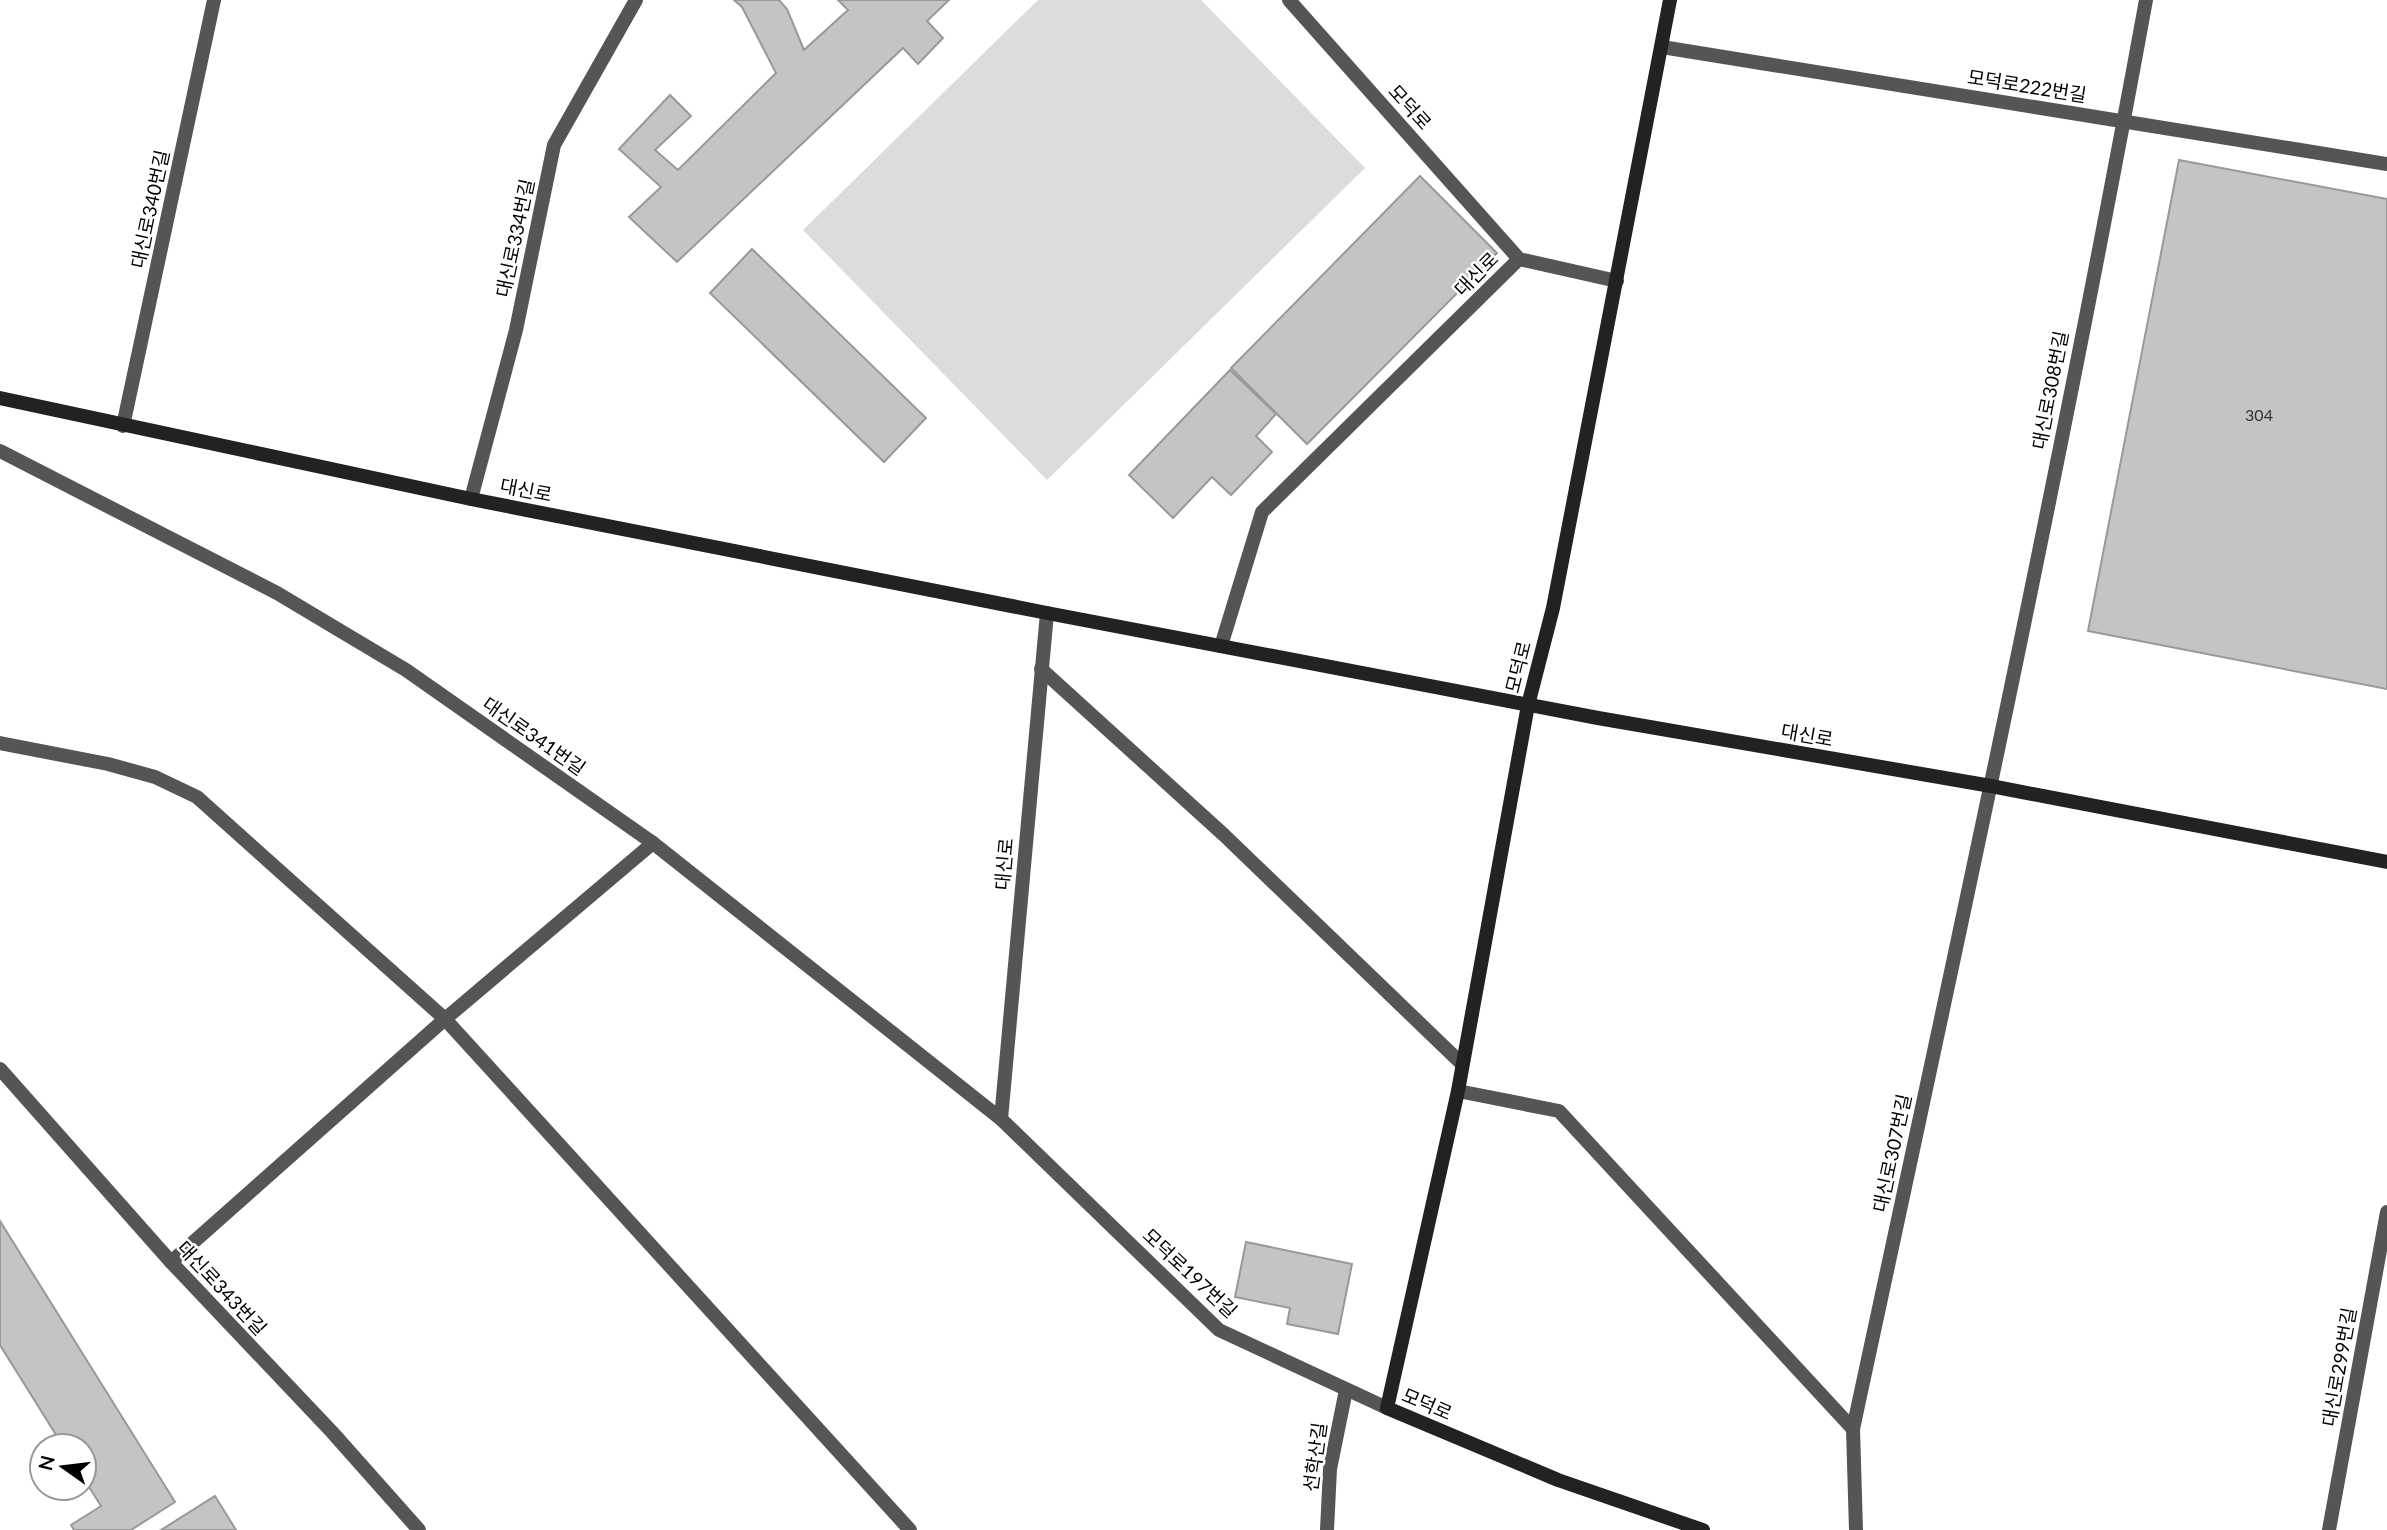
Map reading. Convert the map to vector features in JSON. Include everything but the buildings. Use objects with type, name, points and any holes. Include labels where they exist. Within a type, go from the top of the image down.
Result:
[{"type":"street","name":"대신로340번길","points":[[123,426],[214,0]]},
{"type":"street","name":"대신로334번길","points":[[471,499],[516,330],[554,145],[636,0]]},
{"type":"street","name":"모덕로","points":[[1289,0],[1519,259]]},
{"type":"street","name":"모덕로","points":[[1670,0],[1553,608],[1528,705],[1458,1091],[1387,1408],[1558,1480],[1703,1530]]},
{"type":"street","name":"대신로308번길","points":[[1991,786],[2146,0]]},
{"type":"street","name":"모덕로222번길","points":[[1661,47],[2387,164]]},
{"type":"street","name":"대신로","points":[[1221,646],[1262,512],[1519,259]]},
{"type":"street","points":[[1519,259],[1617,281]]},
{"type":"street","name":"대신로","points":[[0,398],[471,499],[1047,613],[1528,705],[1991,786],[2387,862]]},
{"type":"street","name":"대신로341번길","points":[[0,451],[277,593],[406,670],[653,843],[1001,1119]]},
{"type":"street","name":"대신로","points":[[1001,1119],[1047,613]]},
{"type":"street","points":[[1041,669],[1224,835],[1462,1064]]},
{"type":"street","points":[[0,743],[108,764],[155,777],[197,797],[445,1019],[910,1530]]},
{"type":"street","name":"대신로307번길","points":[[1856,1530],[1853,1429],[1991,786]]},
{"type":"street","points":[[171,1262],[445,1019],[653,843]]},
{"type":"street","name":"대신로343번길","points":[[0,1069],[171,1262],[332,1432],[419,1530]]},
{"type":"street","points":[[1458,1091],[1559,1111],[1853,1429]]},
{"type":"street","name":"모덕로197번길","points":[[1001,1119],[1219,1330],[1387,1408]]},
{"type":"street","name":"대신로299번길","points":[[2329,1530],[2387,1212]]},
{"type":"street","name":"선학산길","points":[[1327,1530],[1330,1469],[1346,1390]]},
{"type":"shaded area","points":[[1038,0],[1201,0],[1365,168],[1047,480],[803,230]]}]
